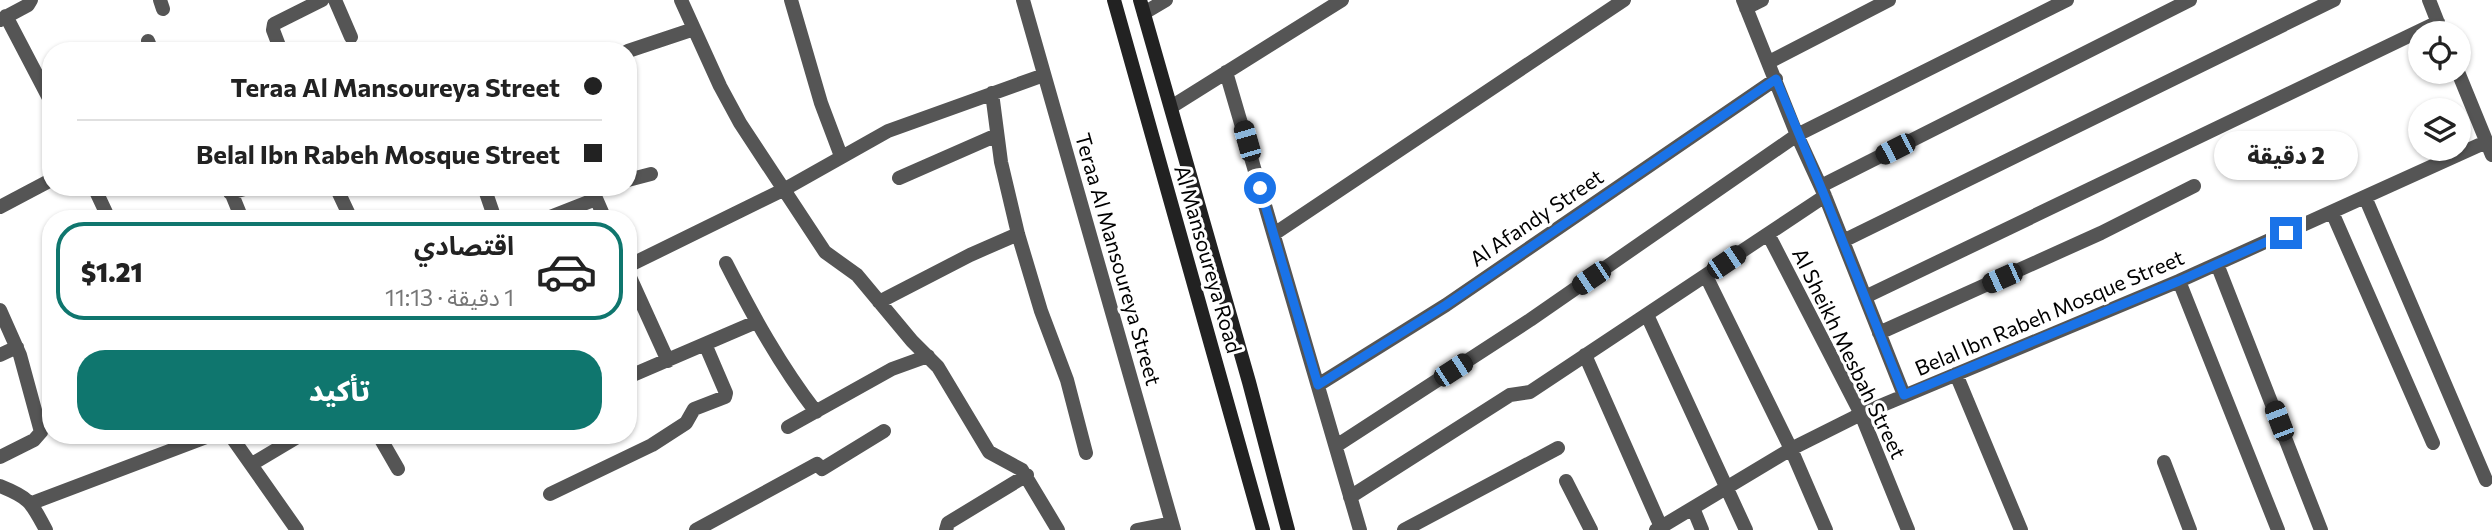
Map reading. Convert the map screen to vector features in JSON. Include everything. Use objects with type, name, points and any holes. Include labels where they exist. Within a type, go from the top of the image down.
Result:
[{"type":"main road","name":"Al Mansoureya Road","points":[[1114,0],[1263,530]]},
{"type":"main road","name":"Al Mansoureya Road","points":[[1142,6],[1249,382],[1288,530]]},
{"type":"main road","points":[[1223,388],[1249,382]]},
{"type":"street","points":[[31,0],[3,18],[42,86]]},
{"type":"street","points":[[277,42],[272,30],[277,21],[322,0]]},
{"type":"street","points":[[335,0],[351,37]]},
{"type":"street","points":[[681,0],[740,123],[825,252],[857,275],[938,367],[989,452],[1016,465],[1027,475],[1058,530]]},
{"type":"street","points":[[791,0],[821,103],[841,156]]},
{"type":"street","name":"Teraa Al Mansoureya Street","points":[[1023,0],[1173,527]]},
{"type":"street","points":[[1142,6],[1166,0]]},
{"type":"street","points":[[1171,107],[1342,0]]},
{"type":"street","points":[[1274,234],[1624,0]]},
{"type":"street","points":[[1762,0],[1744,4],[1797,135],[1823,191],[1904,395]]},
{"type":"street","points":[[1769,62],[1889,0]]},
{"type":"street","points":[[1336,446],[1530,320],[1797,135],[2067,0]]},
{"type":"street","points":[[1350,496],[1510,395],[1530,392],[1768,234],[1823,191],[2189,0]]},
{"type":"street","points":[[1843,241],[2334,0]]},
{"type":"street","points":[[2429,0],[2437,21]]},
{"type":"street","points":[[637,48],[694,29]]},
{"type":"street","points":[[1865,297],[2408,43]]},
{"type":"street","points":[[1226,72],[1360,530]]},
{"type":"street","points":[[637,262],[785,189],[874,138],[910,121],[1044,75]]},
{"type":"street","name":"Al Afandy Street","points":[[1318,385],[1446,305],[1776,79]]},
{"type":"street","points":[[2463,84],[2489,149]]},
{"type":"street","points":[[992,93],[997,135],[1018,234],[1041,311],[1067,380],[1086,453]]},
{"type":"street","points":[[898,178],[997,135]]},
{"type":"street","name":"Belal Ibn Rabeh Mosque Street","points":[[1659,528],[1791,449],[1860,414],[2179,281],[2467,150],[2489,149]]},
{"type":"street","points":[[637,178],[651,174]]},
{"type":"street","points":[[1,205],[42,184]]},
{"type":"street","points":[[1879,334],[2101,233],[2194,186]]},
{"type":"street","points":[[561,210],[586,196]]},
{"type":"street","points":[[2365,197],[2486,480]]},
{"type":"street","points":[[2332,212],[2432,443]]},
{"type":"street","points":[[879,302],[970,255],[1018,234]]},
{"type":"street","name":"Al Sheikh Mesbah Street","points":[[1768,234],[1860,414],[1908,530]]},
{"type":"street","points":[[726,263],[756,322],[790,378],[816,412]]},
{"type":"street","points":[[2217,264],[2321,530]]},
{"type":"street","points":[[1706,275],[1791,449],[1826,530]]},
{"type":"street","points":[[2179,281],[2277,530]]},
{"type":"street","points":[[637,293],[668,361]]},
{"type":"street","points":[[0,310],[17,347],[41,432],[34,440],[0,457]]},
{"type":"street","points":[[1647,315],[1746,530]]},
{"type":"street","points":[[637,373],[756,322]]},
{"type":"street","points":[[550,494],[652,445],[683,426],[696,408],[725,397],[726,393],[705,344]]},
{"type":"street","points":[[0,355],[17,347]]},
{"type":"street","points":[[1585,355],[1659,528]]},
{"type":"street","points":[[788,427],[892,369],[928,356]]},
{"type":"street","points":[[1956,374],[2021,530]]},
{"type":"street","points":[[700,529],[817,464],[822,469],[884,431]]},
{"type":"street","points":[[32,503],[185,444]]},
{"type":"street","points":[[237,444],[298,530]]},
{"type":"street","points":[[252,464],[286,444]]},
{"type":"street","points":[[384,444],[398,469]]},
{"type":"street","points":[[1404,530],[1558,448]]},
{"type":"street","points":[[2164,462],[2190,530]]},
{"type":"street","points":[[946,530],[948,523],[1027,475]]},
{"type":"street","points":[[1566,481],[1591,530]]},
{"type":"street","points":[[0,486],[32,503],[46,530]]},
{"type":"street","points":[[1693,508],[1702,530]]},
{"type":"street","points":[[1137,530],[1173,527]]},
{"type":"route","points":[[1260,188],[1318,385],[1446,305],[1776,79],[1904,395],[2179,281],[2286,233]]}]
